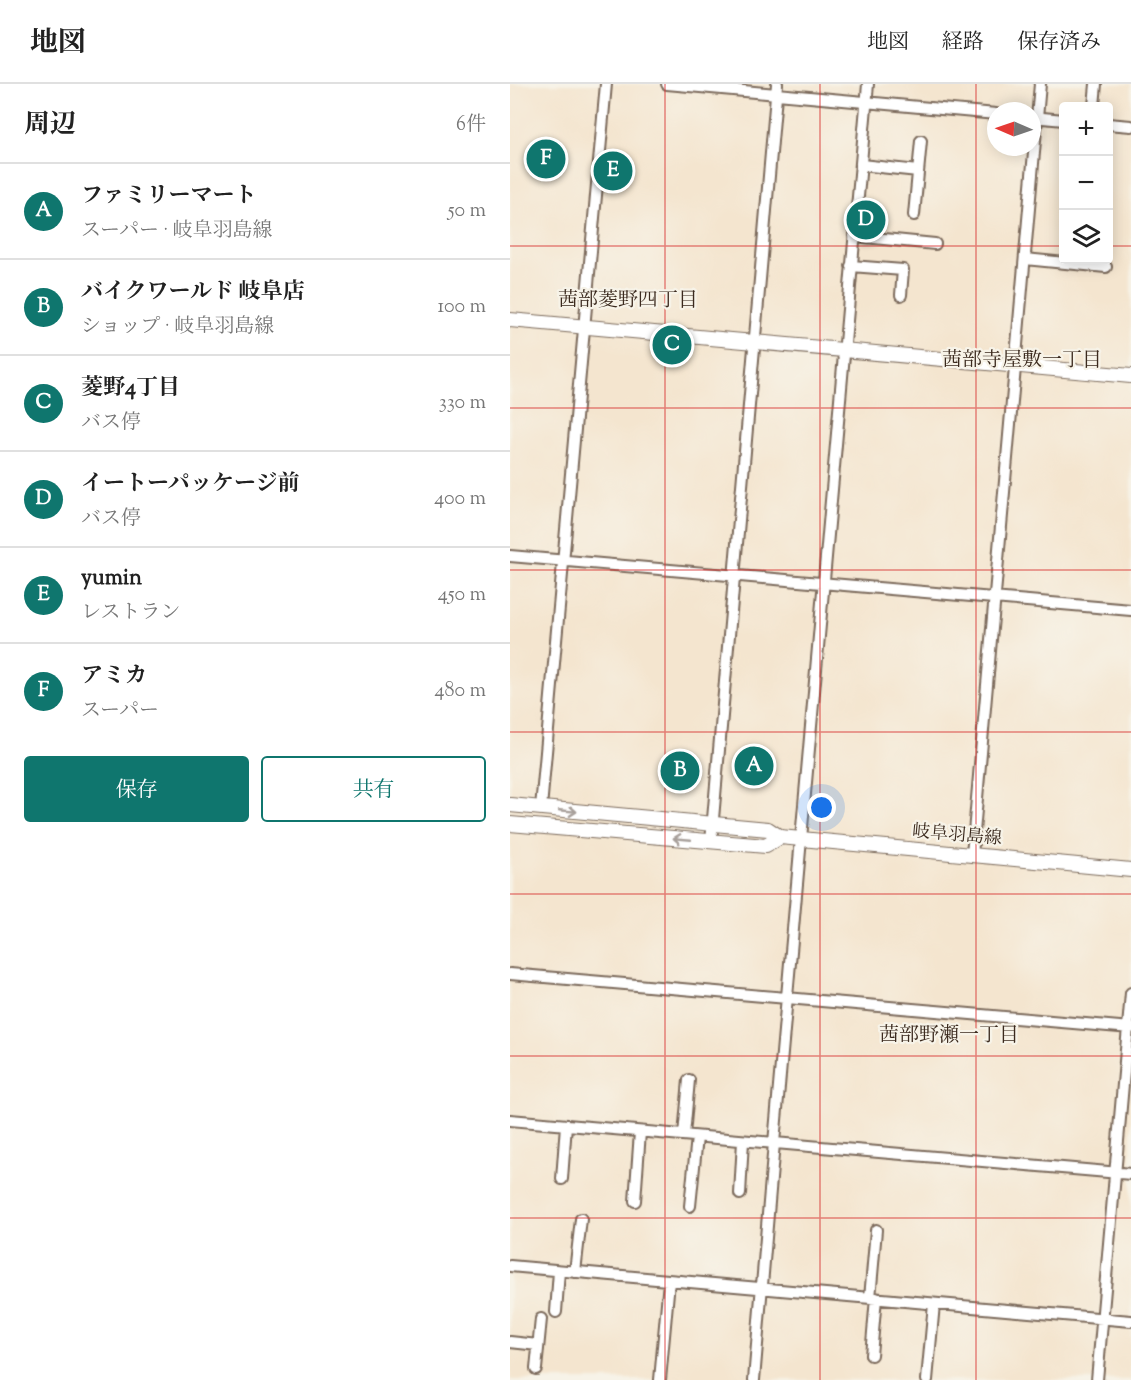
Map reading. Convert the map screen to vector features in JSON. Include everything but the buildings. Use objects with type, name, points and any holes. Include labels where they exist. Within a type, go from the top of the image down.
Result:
[{"type":"main road","points":[[510,320],[1131,376]]},
{"type":"main road","name":"岐阜羽島線","points":[[510,805],[768,829],[780,837],[1131,870]]},
{"type":"main road","name":"岐阜羽島線","points":[[510,824],[766,846],[780,837]]},
{"type":"street","points":[[542,808],[606,84]]},
{"type":"street","points":[[667,84],[777,89],[866,102],[987,113]]},
{"type":"street","points":[[754,1380],[868,84]]},
{"type":"street","points":[[1038,102],[1041,84]]},
{"type":"street","points":[[1094,102],[1096,84]]},
{"type":"street","points":[[711,842],[777,89]]},
{"type":"street","points":[[1041,118],[1059,119]]},
{"type":"street","points":[[1113,124],[1131,126]]},
{"type":"street","points":[[914,215],[921,141]]},
{"type":"street","points":[[972,855],[1032,156]]},
{"type":"street","points":[[861,165],[918,171]]},
{"type":"street","points":[[854,236],[935,244]]},
{"type":"street","points":[[1025,260],[1106,267]]},
{"type":"street","points":[[851,266],[903,270],[901,295]]},
{"type":"street","points":[[510,556],[1131,610]]},
{"type":"street","points":[[510,974],[1129,1028]]},
{"type":"street","points":[[1097,1380],[1131,993]]},
{"type":"street","points":[[684,1136],[689,1080]]},
{"type":"street","points":[[510,1120],[1131,1174]]},
{"type":"street","points":[[562,1179],[566,1125]]},
{"type":"street","points":[[635,1201],[640,1132]]},
{"type":"street","points":[[690,1206],[697,1137]]},
{"type":"street","points":[[740,1194],[743,1141]]},
{"type":"street","points":[[575,1272],[581,1219]]},
{"type":"street","points":[[871,1355],[876,1230]]},
{"type":"street","points":[[510,1266],[1131,1321]]},
{"type":"street","points":[[556,1312],[559,1271]]},
{"type":"street","points":[[660,1380],[669,1281]]},
{"type":"street","points":[[927,1380],[934,1304]]},
{"type":"street","points":[[536,1369],[541,1319]]},
{"type":"street","points":[[510,1342],[538,1345]]},
{"type":"place","name":"アミカ","points":[[546,159]]},
{"type":"place","name":"yumin","points":[[613,171]]},
{"type":"place","name":"イートーパッケージ前","points":[[866,220]]},
{"type":"place","name":"菱野4丁目","points":[[672,345]]},
{"type":"place","name":"ファミリーマート","points":[[754,766]]},
{"type":"place","name":"バイクワールド 岐阜店","points":[[680,771]]},
{"type":"district","name":"茜部菱野四丁目","points":[[628,301]]},
{"type":"district","name":"茜部寺屋敷一丁目","points":[[1022,361]]},
{"type":"district","name":"茜部野瀬一丁目","points":[[949,1036]]}]
